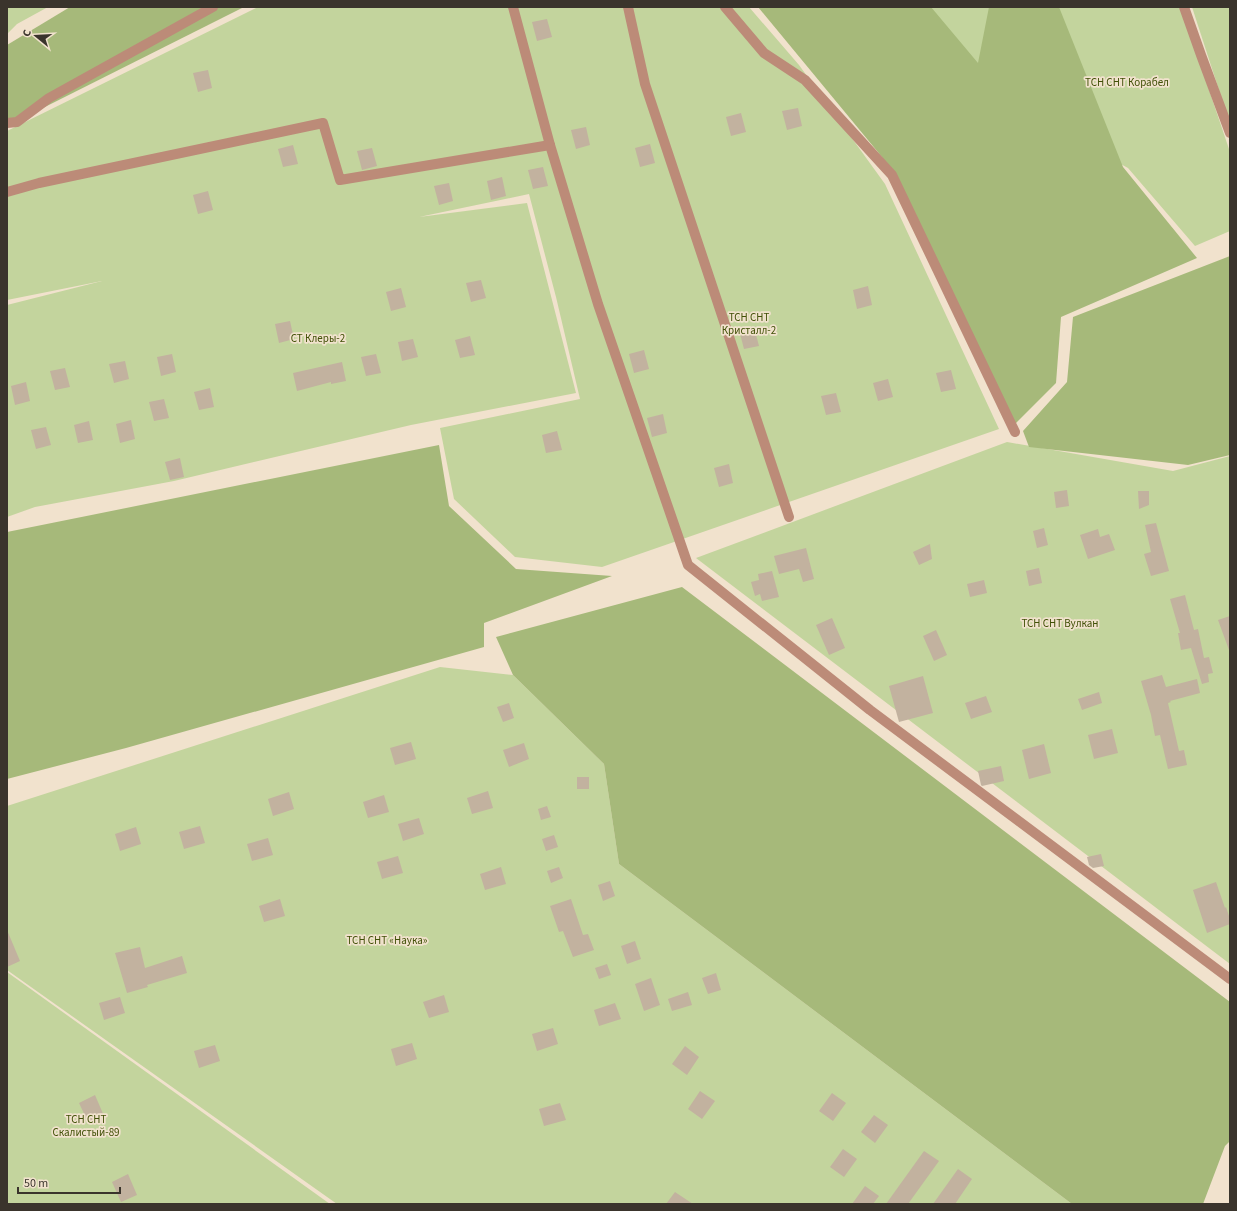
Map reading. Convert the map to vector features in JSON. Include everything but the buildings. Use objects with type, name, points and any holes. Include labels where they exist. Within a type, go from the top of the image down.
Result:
[{"type":"street","points":[[7,123],[17,122],[49,98],[212,7]]},
{"type":"street","points":[[513,7],[550,145],[598,304],[688,565],[870,710],[1230,979]]},
{"type":"street","points":[[628,7],[645,84],[789,517]]},
{"type":"street","points":[[725,7],[764,53],[805,80],[892,175],[1015,432]]},
{"type":"street","points":[[1184,7],[1230,133]]},
{"type":"street","points":[[7,192],[47,182],[323,123],[340,180],[550,145]]},
{"type":"green space","points":[[7,7],[48,7],[17,24],[7,34]]},
{"type":"green space","points":[[70,7],[244,7],[7,126],[7,45]]},
{"type":"green space","name":"ТСН СНТ Кристалл-2","points":[[258,7],[749,7],[799,65],[885,184],[999,429],[602,567],[515,557],[454,499],[440,428],[580,399],[556,297],[529,194],[419,217],[527,203],[576,393],[411,425],[174,481],[35,507],[7,517],[7,305],[102,281],[7,300],[7,131]]},
{"type":"green space","points":[[758,7],[931,7],[978,63],[989,7],[1059,7],[1123,167],[1197,258],[1061,317],[1056,383],[1015,424],[882,157]]},
{"type":"green space","name":"ТСН СНТ Корабел","points":[[843,7],[1181,7],[1230,152],[1230,231],[1195,246],[1128,168],[851,15]]},
{"type":"green space","points":[[1192,7],[1230,7],[1230,124]]},
{"type":"green space","points":[[1230,256],[1230,455],[1188,465],[1029,447],[1023,431],[1067,382],[1073,317]]},
{"type":"green space","name":"ТСН СНТ Вулкан","points":[[1007,442],[1173,471],[1230,456],[1230,964],[696,558]]},
{"type":"green space","points":[[439,445],[449,506],[516,569],[612,576],[484,623],[484,647],[126,748],[7,779],[7,532]]},
{"type":"green space","points":[[682,587],[1230,1002],[1230,1141],[1225,1146],[1203,1204],[1072,1204],[619,864],[604,764],[513,675],[496,637]]},
{"type":"green space","name":"ТСН СНТ «Наука»","points":[[440,667],[513,675],[604,764],[619,864],[1072,1204],[337,1204],[7,970],[7,806]]},
{"type":"green space","name":"ТСН СНТ Скалистый-89","points":[[7,972],[330,1204],[7,1204]]},
{"type":"park label","name":"СТ Клеры-2","points":[[318,338]]}]
